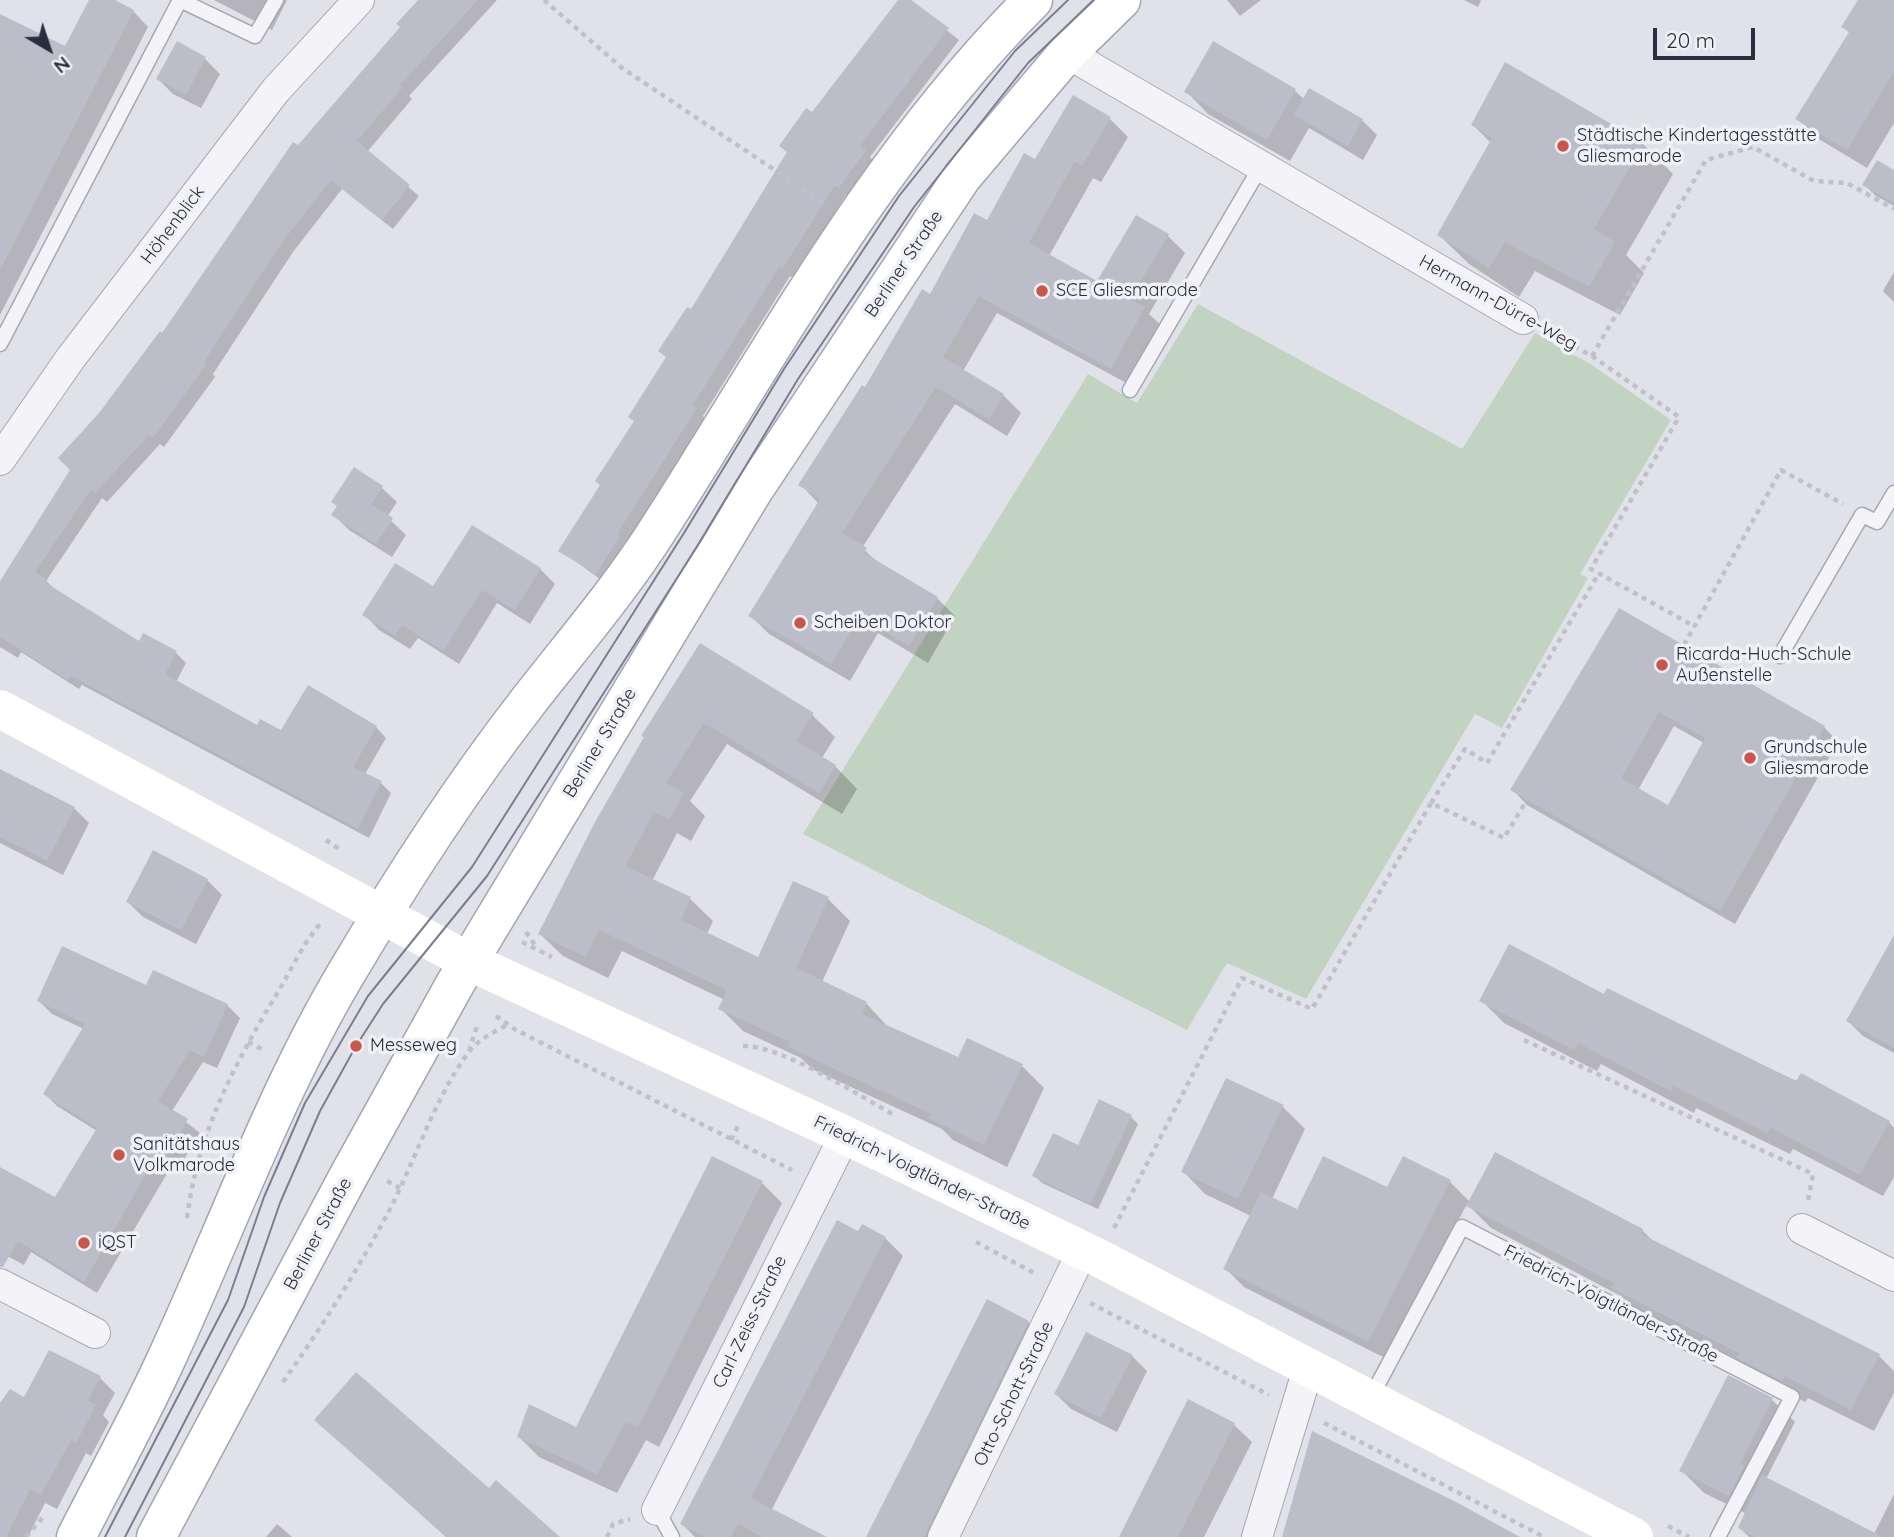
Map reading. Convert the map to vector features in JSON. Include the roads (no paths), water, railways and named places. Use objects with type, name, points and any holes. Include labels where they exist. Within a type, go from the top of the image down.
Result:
[{"type":"main road","points":[[76,1537],[163,1367],[268,1121],[323,1014],[383,913],[526,704],[601,613],[636,565],[770,346],[852,222],[923,124],[1033,0]]},
{"type":"main road","name":"Berliner Straße","points":[[156,1537],[348,1177],[468,961],[753,491],[962,177],[1067,53],[1121,0]]},
{"type":"main road","points":[[0,709],[468,961]]},
{"type":"main road","name":"Friedrich-Voigtländer-Straße","points":[[468,961],[845,1135],[1096,1244],[1309,1366],[1634,1537]]},
{"type":"street","name":"Höhenblick","points":[[0,460],[70,359],[268,101],[359,0]]},
{"type":"street","name":"Hermann-Dürre-Weg","points":[[1067,53],[1523,319]]},
{"type":"street","name":"Carl-Zeiss-Straße","points":[[657,1510],[845,1135]]},
{"type":"street","points":[[1802,1229],[1894,1276]]},
{"type":"street","name":"Otto-Schott-Straße","points":[[943,1537],[1065,1289],[1096,1244]]},
{"type":"street","points":[[0,1284],[95,1333]]},
{"type":"street","points":[[1257,1537],[1309,1366]]},
{"type":"lane","points":[[0,344],[180,0],[255,36],[276,0]]},
{"type":"lane","points":[[1130,390],[1261,166]]},
{"type":"lane","points":[[1780,656],[1862,515],[1877,522],[1894,493]]},
{"type":"lane","name":"Friedrich-Voigtländer-Straße","points":[[1370,1398],[1462,1227],[1792,1397],[1718,1537]]},
{"type":"lane","points":[[657,1510],[672,1537]]},
{"type":"tram line","points":[[105,1537],[228,1300],[264,1197],[305,1103],[368,996],[472,867],[684,533],[784,369],[899,196],[1015,51],[1068,0]]},
{"type":"tram line","points":[[125,1537],[244,1307],[280,1203],[320,1111],[356,1046],[383,1004],[487,876],[700,542],[798,379],[914,207],[1028,63],[1094,0]]},
{"type":"place","name":"Städtische Kindertagesstätte Gliesmarode","points":[[1563,146]]},
{"type":"place","name":"SCE Gliesmarode","points":[[1042,291]]},
{"type":"place","name":"Scheiben Doktor","points":[[800,623]]},
{"type":"place","name":"Ricarda-Huch-Schule Außenstelle","points":[[1662,665]]},
{"type":"place","name":"Grundschule Gliesmarode","points":[[1750,758]]},
{"type":"place","name":"Messeweg","points":[[356,1046]]},
{"type":"place","name":"Sanitätshaus Volkmarode","points":[[119,1155]]},
{"type":"place","name":"iQST","points":[[84,1243]]}]
